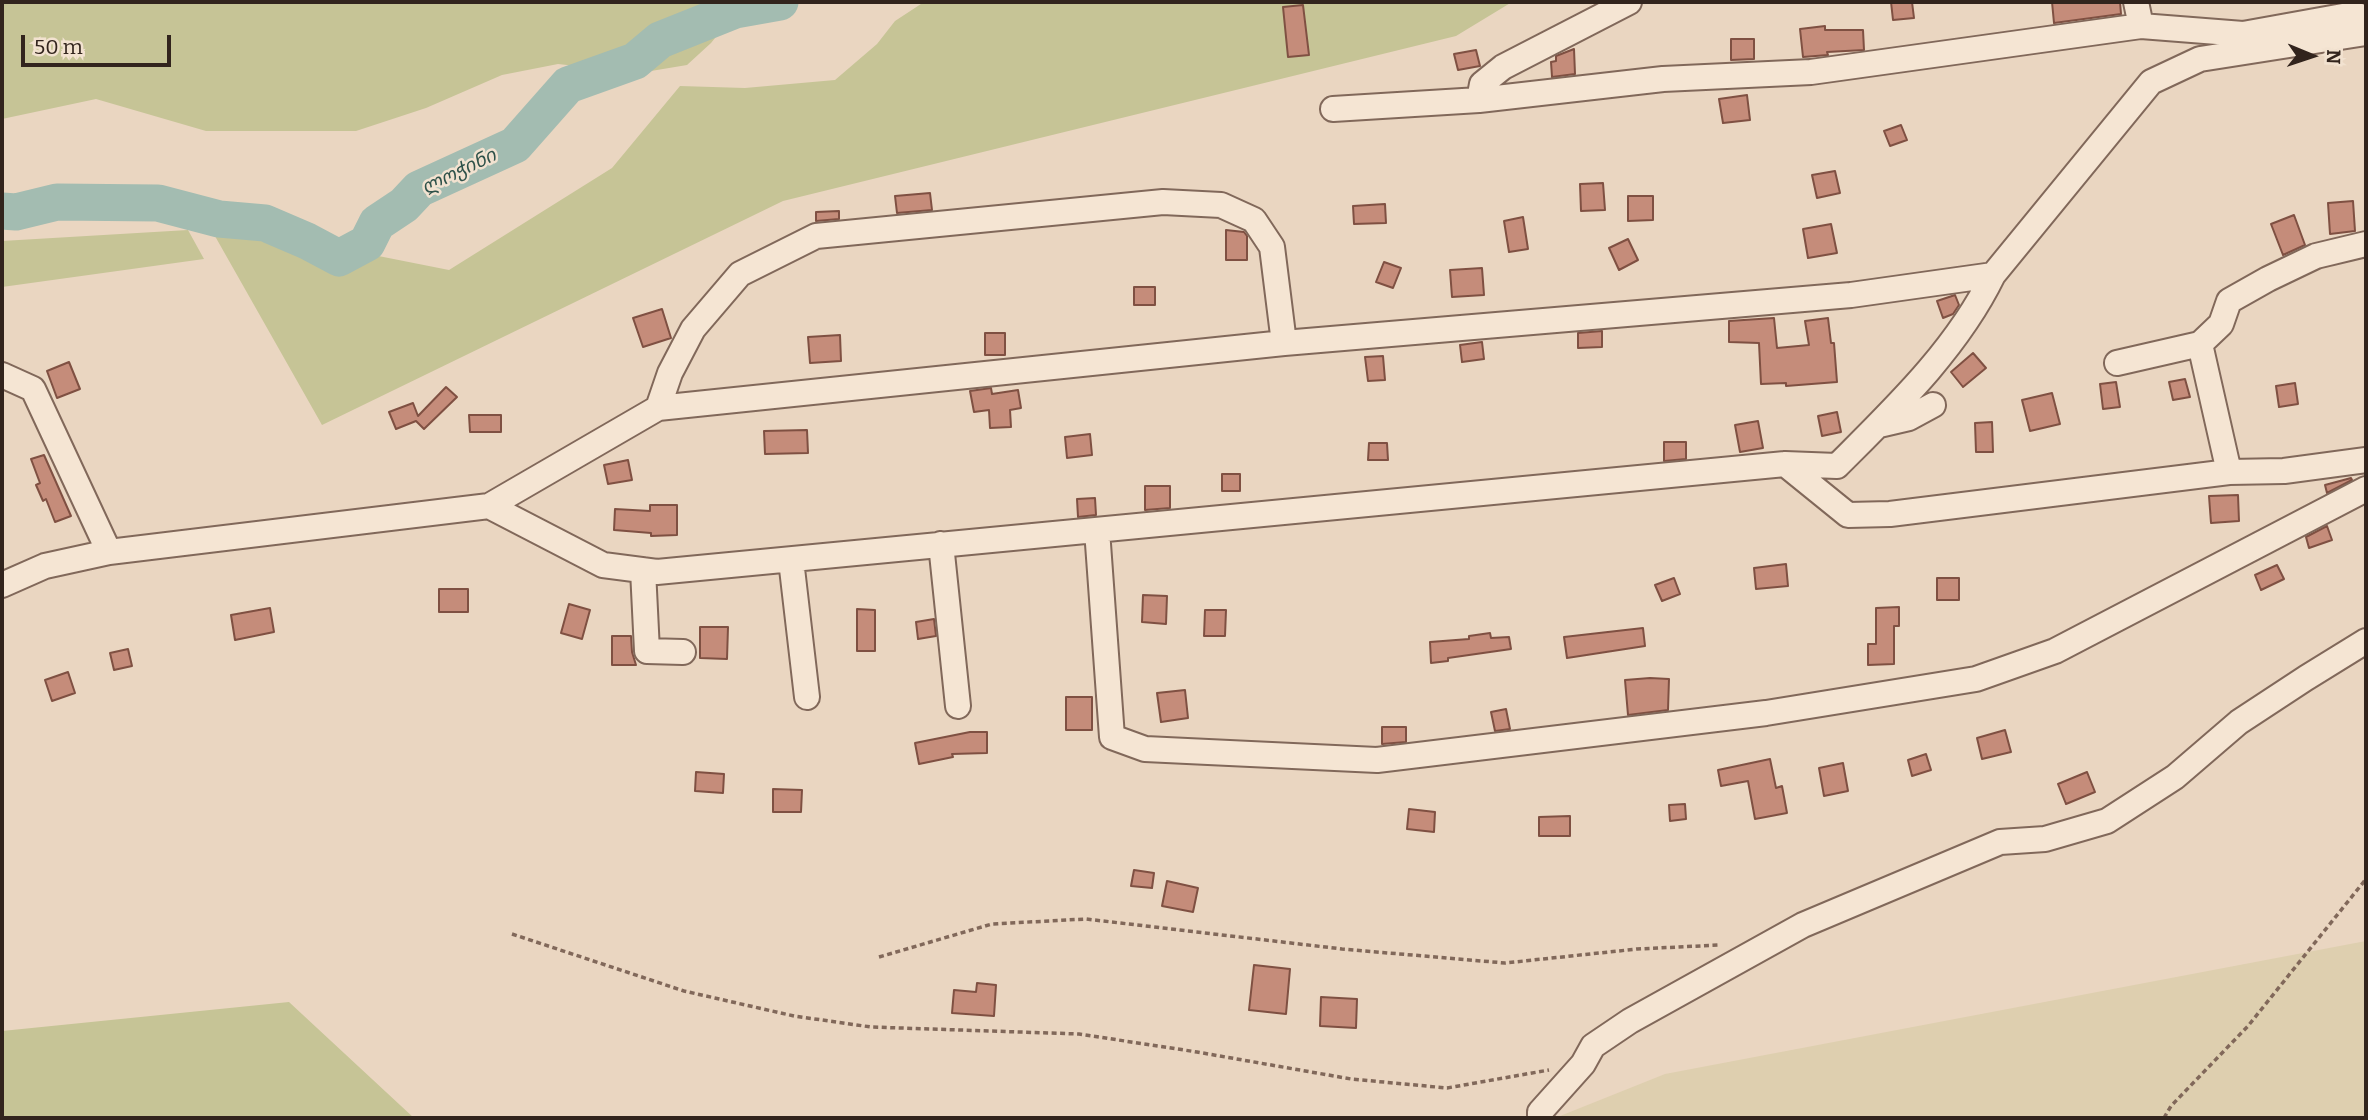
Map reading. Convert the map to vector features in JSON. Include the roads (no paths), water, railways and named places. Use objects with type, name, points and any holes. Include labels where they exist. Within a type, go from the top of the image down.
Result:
[{"type":"street","points":[[1479,100],[1482,84],[1503,67],[1629,2]]},
{"type":"street","points":[[2136,2],[2141,26]]},
{"type":"street","points":[[1332,109],[1479,100],[1662,79],[1811,72],[2141,26],[2243,34],[2354,14],[2366,18]]},
{"type":"street","points":[[489,506],[603,565],[657,572],[1785,464],[1838,466],[1923,378],[1978,307],[1993,275],[2151,82],[2200,59],[2366,33]]},
{"type":"street","points":[[658,408],[670,373],[693,329],[740,274],[816,236],[1163,202],[1221,205],[1254,220],[1272,247],[1283,343]]},
{"type":"street","points":[[2117,363],[2200,344],[2221,324],[2229,301],[2316,256],[2366,244]]},
{"type":"street","points":[[2,585],[45,566],[109,552],[489,506],[658,408],[1283,343],[1852,295],[1993,275]]},
{"type":"street","points":[[2200,344],[2230,472]]},
{"type":"street","points":[[2,375],[33,389],[109,552]]},
{"type":"street","points":[[1879,425],[1909,418],[1933,405]]},
{"type":"street","points":[[1785,464],[1848,515],[1890,514],[2230,472],[2284,471],[2366,460]]},
{"type":"street","points":[[1097,530],[1112,737],[1145,749],[1377,760],[1766,713],[1976,679],[2054,651],[2366,489]]},
{"type":"street","points":[[941,544],[958,706]]},
{"type":"street","points":[[791,560],[807,697]]},
{"type":"street","points":[[643,570],[647,651],[683,652]]},
{"type":"street","points":[[1540,1118],[1540,1112],[1583,1064],[1593,1046],[1630,1021],[1803,925],[2000,842],[2045,839],[2108,821],[2175,776],[2239,722],[2366,640]]},
{"type":"waterway","name":"ლოჭინი","points":[[2,211],[16,212],[57,202],[158,203],[219,219],[265,223],[339,258],[367,243],[377,223],[404,205],[419,189],[515,145],[568,85],[635,61],[660,40],[735,10],[780,2]]}]
